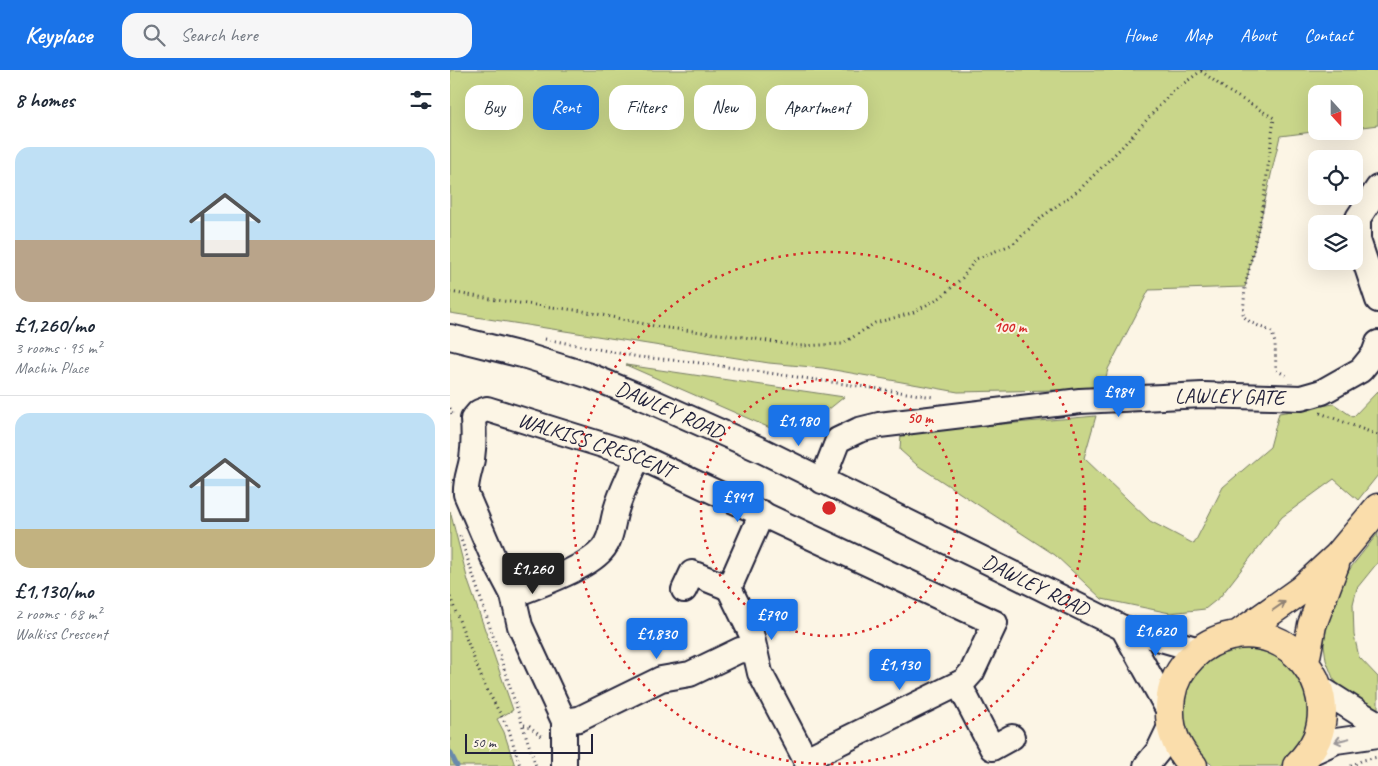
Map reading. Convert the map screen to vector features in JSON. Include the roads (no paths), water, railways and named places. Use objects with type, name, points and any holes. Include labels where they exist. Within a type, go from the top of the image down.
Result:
[{"type":"main road","points":[[1239,634],[1301,590],[1338,556],[1378,508]]},
{"type":"main road","points":[[1305,662],[1312,625],[1322,594],[1338,556]]},
{"type":"main road","points":[[1193,766],[1178,747],[1169,719],[1172,688],[1182,667],[1199,650],[1218,639],[1239,634],[1258,635],[1276,640],[1292,650],[1305,662],[1318,686],[1322,704],[1321,722],[1316,739],[1303,760]]},
{"type":"street","points":[[1378,188],[1358,218],[1358,240],[1378,300]]},
{"type":"street","name":"DAWLEY ROAD","points":[[450,336],[526,356],[590,376],[692,418],[1123,628],[1199,650]]},
{"type":"street","name":"LAWLEY GATE","points":[[822,481],[838,440],[859,430],[879,425],[1080,401],[1203,395],[1301,398],[1322,392],[1361,370],[1374,354],[1378,343]]},
{"type":"street","name":"WALKISS CRESCENT","points":[[564,766],[564,721],[520,626],[513,595],[493,557],[466,494],[472,458],[473,419],[479,412],[486,409],[638,456],[995,623],[972,672],[959,684],[807,763]]},
{"type":"street","points":[[513,595],[536,587],[590,561],[603,549],[612,530],[616,509],[638,456]]},
{"type":"street","points":[[729,588],[762,513]]},
{"type":"street","points":[[684,590],[692,573],[729,588],[752,633],[754,651],[760,673],[807,763]]},
{"type":"street","points":[[1123,628],[1169,719],[1159,750],[1146,766]]},
{"type":"street","points":[[564,721],[579,720],[661,679],[690,674],[740,650],[754,651]]},
{"type":"street","points":[[959,684],[992,748],[1012,737]]},
{"type":"street","points":[[1318,686],[1378,724]]},
{"type":"street","points":[[1303,760],[1336,740],[1378,735]]},
{"type":"waterway","points":[[450,752],[457,766]]}]
